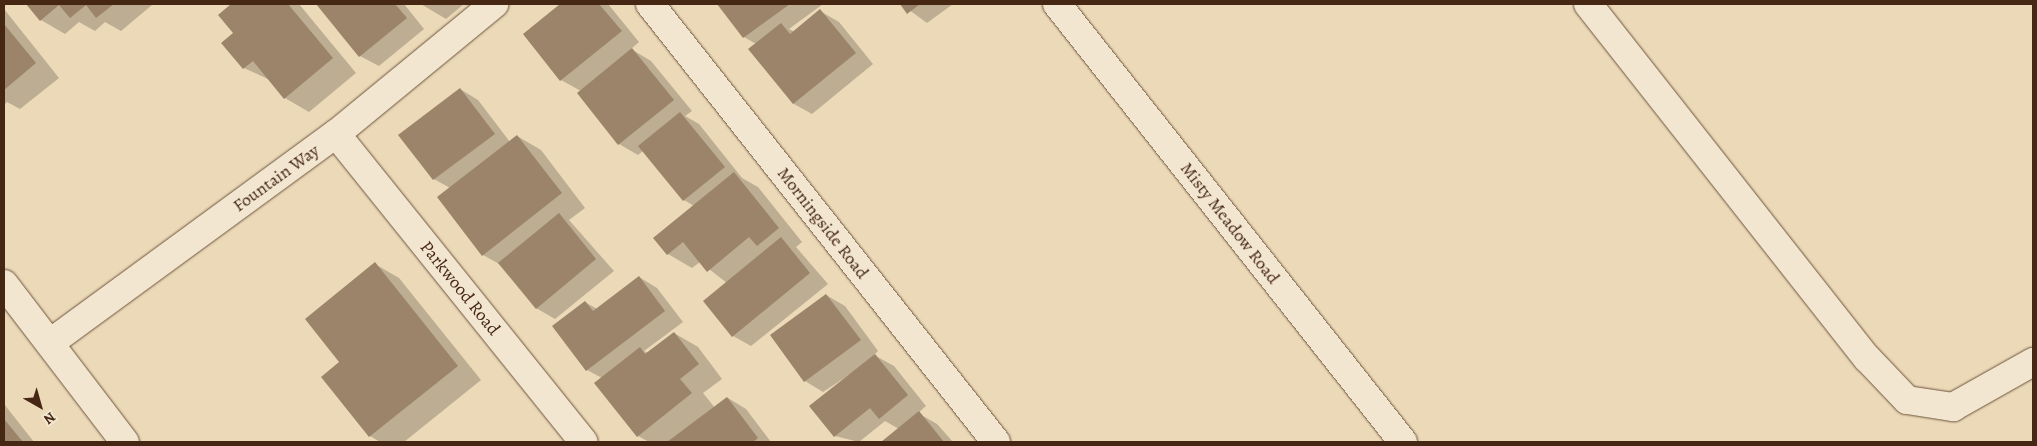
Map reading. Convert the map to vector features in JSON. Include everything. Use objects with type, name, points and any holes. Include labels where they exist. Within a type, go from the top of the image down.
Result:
[{"type":"street","name":"Fountain Way","points":[[50,343],[336,134],[494,4]]},
{"type":"street","name":"Morningside Road","points":[[650,4],[996,442]]},
{"type":"street","name":"Misty Meadow Road","points":[[1057,4],[1404,442]]},
{"type":"street","points":[[1588,4],[1867,358],[1907,400],[1953,407],[2033,362]]},
{"type":"street","name":"Parkwood Road","points":[[336,134],[584,442]]},
{"type":"street","points":[[4,284],[125,442]]},
{"type":"building","points":[[26,4],[114,4],[96,18],[86,5],[70,18],[59,5],[40,21]]},
{"type":"building","points":[[231,4],[288,4],[333,58],[284,99],[253,61],[243,69],[221,43],[233,33],[218,15]]},
{"type":"building","points":[[316,4],[395,4],[407,18],[359,57]]},
{"type":"building","points":[[560,4],[599,4],[622,31],[560,81],[523,34]]},
{"type":"building","points":[[717,4],[790,4],[743,38]]},
{"type":"building","points":[[900,4],[920,4],[907,14]]},
{"type":"building","points":[[820,9],[856,53],[793,104],[748,49],[781,23],[790,34]]},
{"type":"building","points":[[4,24],[36,63],[4,90]]},
{"type":"building","points":[[632,48],[674,100],[618,145],[577,93]]},
{"type":"building","points":[[460,88],[495,134],[433,180],[398,135]]},
{"type":"building","points":[[680,112],[725,167],[683,201],[638,146]]},
{"type":"building","points":[[517,135],[562,193],[482,256],[437,197]]},
{"type":"building","points":[[734,172],[779,228],[757,246],[749,237],[707,272],[683,242],[667,255],[653,238]]},
{"type":"building","points":[[559,213],[596,259],[536,309],[498,263]]},
{"type":"building","points":[[781,237],[810,273],[732,337],[703,301]]},
{"type":"building","points":[[375,262],[458,366],[369,437],[321,377],[339,362],[305,319]]},
{"type":"building","points":[[639,276],[665,311],[586,371],[552,326],[585,301],[593,311]]},
{"type":"building","points":[[826,294],[861,340],[804,382],[770,335]]},
{"type":"building","points":[[674,332],[699,364],[680,379],[692,393],[637,437],[594,383],[640,347],[645,354]]},
{"type":"building","points":[[875,354],[908,395],[879,419],[870,408],[834,437],[809,406]]},
{"type":"building","points":[[727,397],[758,438],[753,442],[667,442]]},
{"type":"building","points":[[919,411],[944,442],[881,442]]},
{"type":"building","points":[[4,419],[23,442],[4,442]]}]
